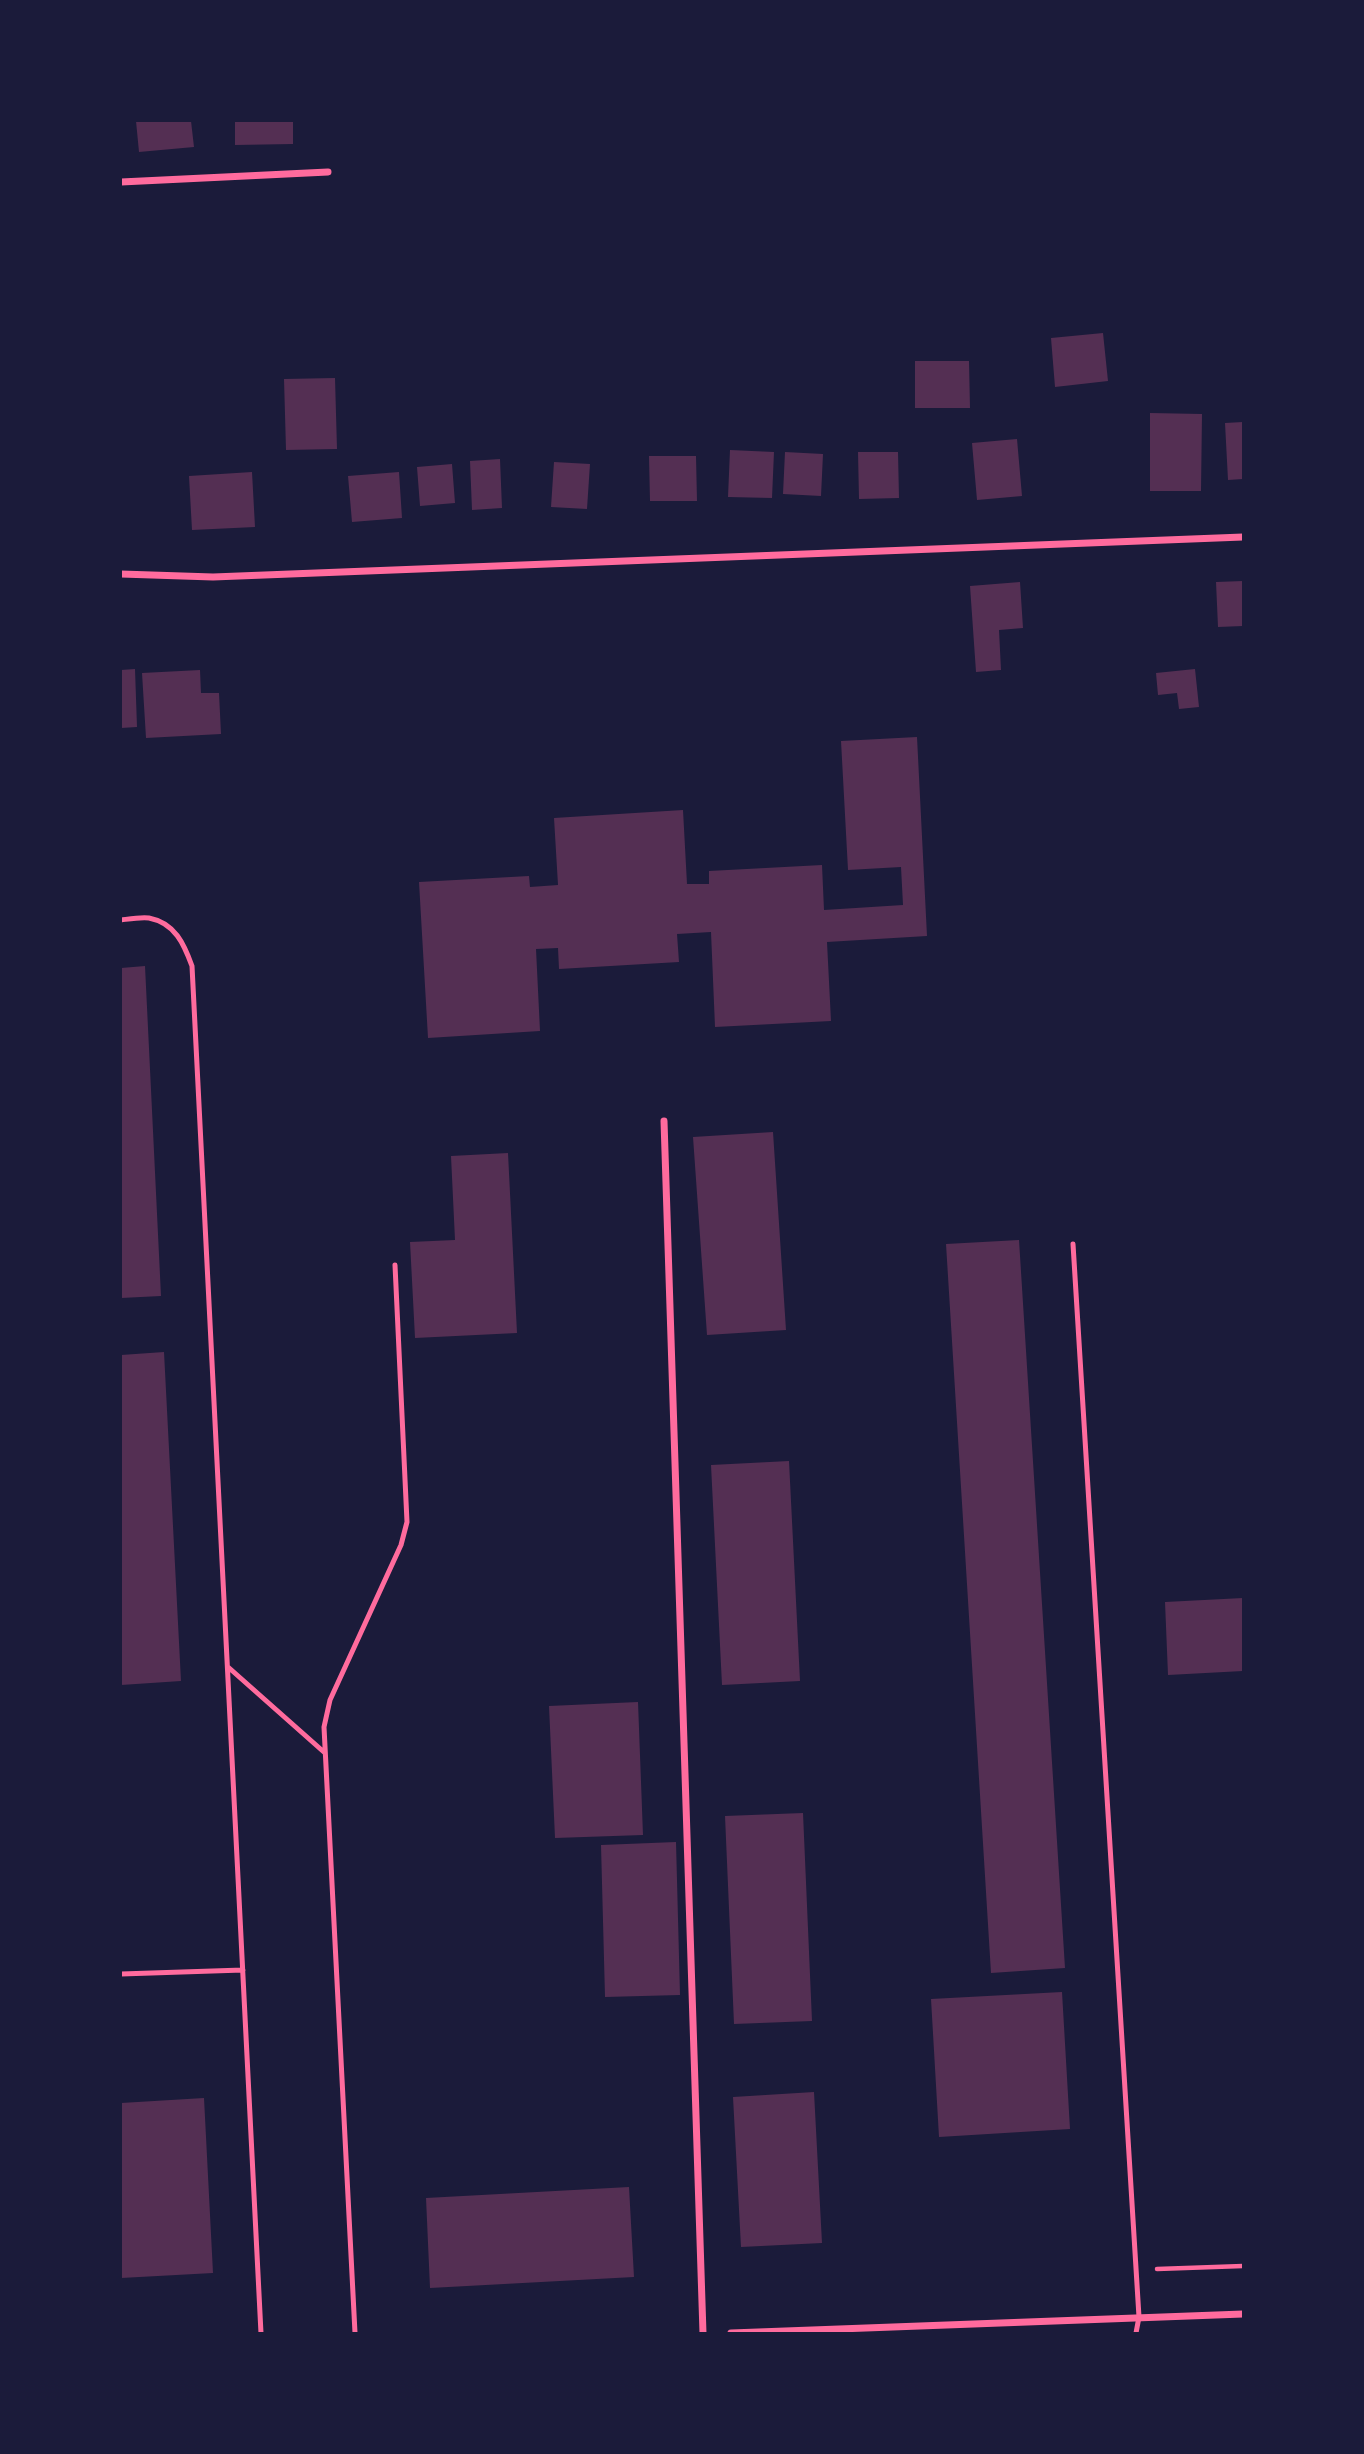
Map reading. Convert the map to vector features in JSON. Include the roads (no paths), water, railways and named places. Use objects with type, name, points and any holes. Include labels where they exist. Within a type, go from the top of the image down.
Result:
[{"type":"street","points":[[121,182],[328,172]]},
{"type":"street","points":[[121,574],[213,578],[1243,537]]},
{"type":"street","points":[[664,1121],[704,2333]]},
{"type":"street","points":[[731,2333],[1243,2314]]},
{"type":"lane","points":[[121,920],[149,918],[167,926],[182,940],[192,966],[261,2333]]},
{"type":"lane","points":[[1073,1244],[1139,2317],[1136,2333]]},
{"type":"lane","points":[[355,2333],[324,1727],[330,1700],[401,1545],[407,1522],[395,1265]]},
{"type":"lane","points":[[228,1667],[326,1754]]},
{"type":"lane","points":[[121,1974],[243,1970]]}]
